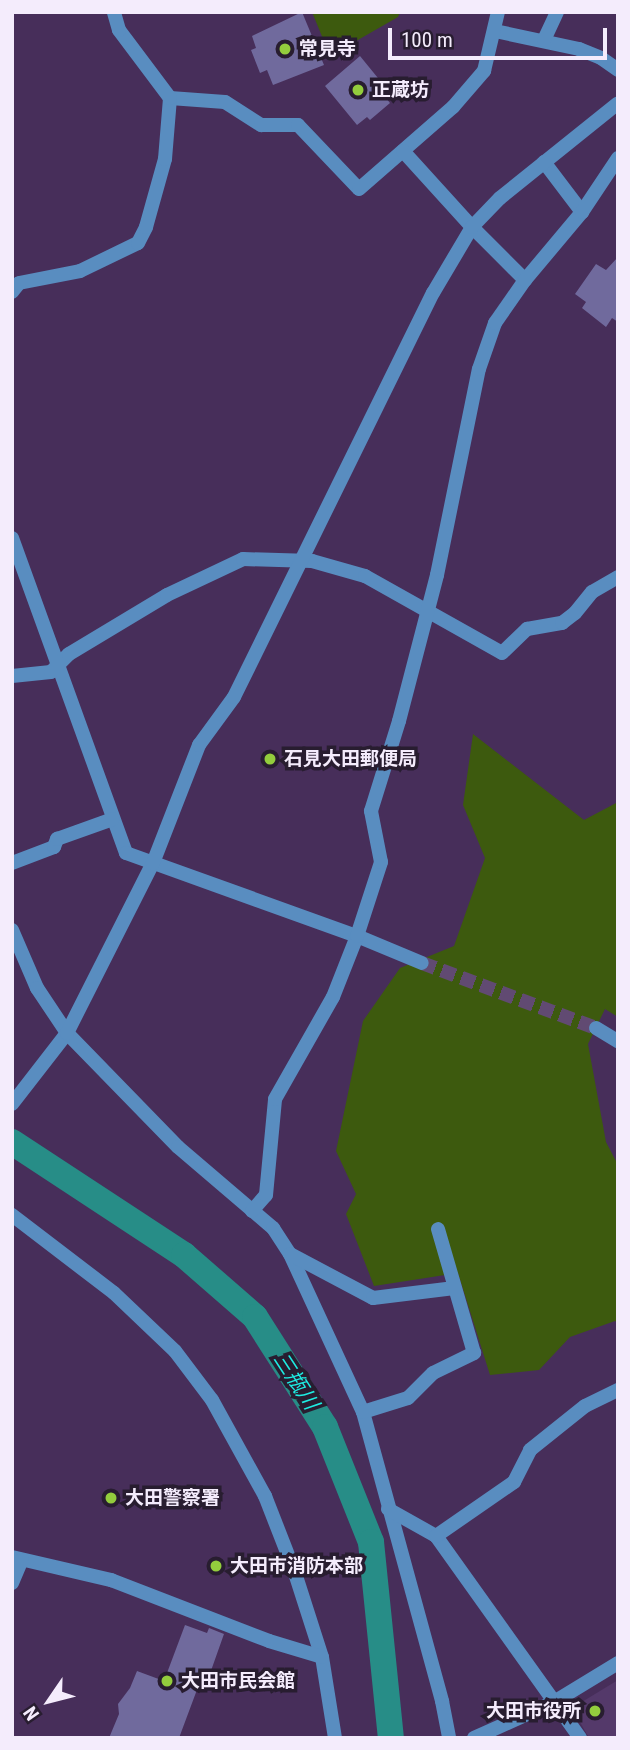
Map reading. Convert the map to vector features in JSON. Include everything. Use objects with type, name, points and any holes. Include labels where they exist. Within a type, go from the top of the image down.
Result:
[{"type":"street","points":[[12,292],[19,283],[80,271],[138,243],[146,227],[165,159],[170,98],[119,30],[114,12]]},
{"type":"street","points":[[170,98],[225,102],[261,125],[298,125],[359,189],[453,107],[484,71],[498,12]]},
{"type":"street","points":[[544,40],[557,12]]},
{"type":"street","points":[[495,32],[544,40],[601,58],[618,70]]},
{"type":"street","points":[[12,1104],[17,1087],[66,1033],[153,863],[199,745],[234,697],[433,293],[472,227],[544,162],[618,103]]},
{"type":"street","points":[[403,150],[417,162],[472,227],[525,280]]},
{"type":"street","points":[[252,1211],[266,1195],[275,1099],[333,996],[357,936],[381,862],[370,811],[400,721],[479,369],[495,323],[525,280],[582,212],[618,158]]},
{"type":"street","points":[[544,162],[582,212]]},
{"type":"street","points":[[12,538],[125,853],[357,936],[422,963]]},
{"type":"street","points":[[12,676],[51,673],[59,663],[167,595],[243,559],[302,561],[365,576],[502,653],[527,629],[562,623],[575,613],[592,592],[618,577]]},
{"type":"street","points":[[12,863],[54,847],[57,839],[113,819]]},
{"type":"street","points":[[12,930],[37,988],[66,1033],[169,1138],[273,1228],[290,1254],[363,1412],[442,1701],[449,1738]]},
{"type":"street","points":[[596,1028],[618,1041]]},
{"type":"street","points":[[12,1215],[114,1293],[175,1351],[212,1399],[265,1496],[295,1573],[322,1657],[335,1738]]},
{"type":"street","points":[[363,1412],[408,1398],[433,1373],[474,1353],[438,1229]]},
{"type":"street","points":[[290,1254],[373,1298],[454,1288]]},
{"type":"street","points":[[436,1536],[514,1482],[530,1450],[585,1406],[618,1390]]},
{"type":"street","points":[[388,1509],[436,1536],[580,1738]]},
{"type":"street","points":[[12,1583],[17,1559],[111,1580],[269,1641],[322,1657]]},
{"type":"street","points":[[474,1738],[554,1702],[618,1663]]},
{"type":"shaded area","name":"大田市役所","points":[[618,1680],[618,1738],[589,1738],[572,1708]]},
{"type":"green space","points":[[312,12],[400,12],[398,17],[330,56]]},
{"type":"green space","points":[[473,734],[584,820],[618,802],[618,1017],[605,1009],[588,1044],[606,1142],[618,1165],[618,1323],[615,1321],[570,1337],[539,1370],[490,1375],[458,1273],[374,1286],[346,1214],[356,1194],[336,1151],[363,1021],[400,968],[454,946],[485,858],[463,805]]},
{"type":"building","name":"常見寺","points":[[302,12],[324,65],[273,85],[267,70],[260,73],[251,50],[256,48],[252,36]]},
{"type":"building","name":"正蔵坊","points":[[360,56],[391,94],[386,98],[390,103],[370,120],[367,117],[357,125],[325,86]]},
{"type":"building","points":[[618,257],[618,322],[612,318],[606,327],[582,308],[586,302],[575,294],[596,264],[606,270]]},
{"type":"building","name":"大田市民会館","points":[[185,1625],[207,1633],[209,1628],[224,1634],[207,1682],[201,1679],[179,1738],[109,1738],[119,1714],[118,1704],[130,1688],[137,1671],[164,1681]]},
{"type":"waterway","name":"三瓶川","points":[[12,1142],[184,1255],[255,1317],[325,1427],[371,1542],[391,1738]]},
{"type":"tunnel","points":[[422,963],[596,1028]]},
{"type":"place","name":"常見寺","points":[[285,49]]},
{"type":"place","name":"正蔵坊","points":[[358,90]]},
{"type":"place","name":"石見大田郵便局","points":[[270,759]]},
{"type":"place","name":"大田警察署","points":[[111,1498]]},
{"type":"place","name":"大田市消防本部","points":[[216,1566]]},
{"type":"place","name":"大田市民会館","points":[[167,1681]]},
{"type":"place","name":"大田市役所","points":[[595,1711]]}]
